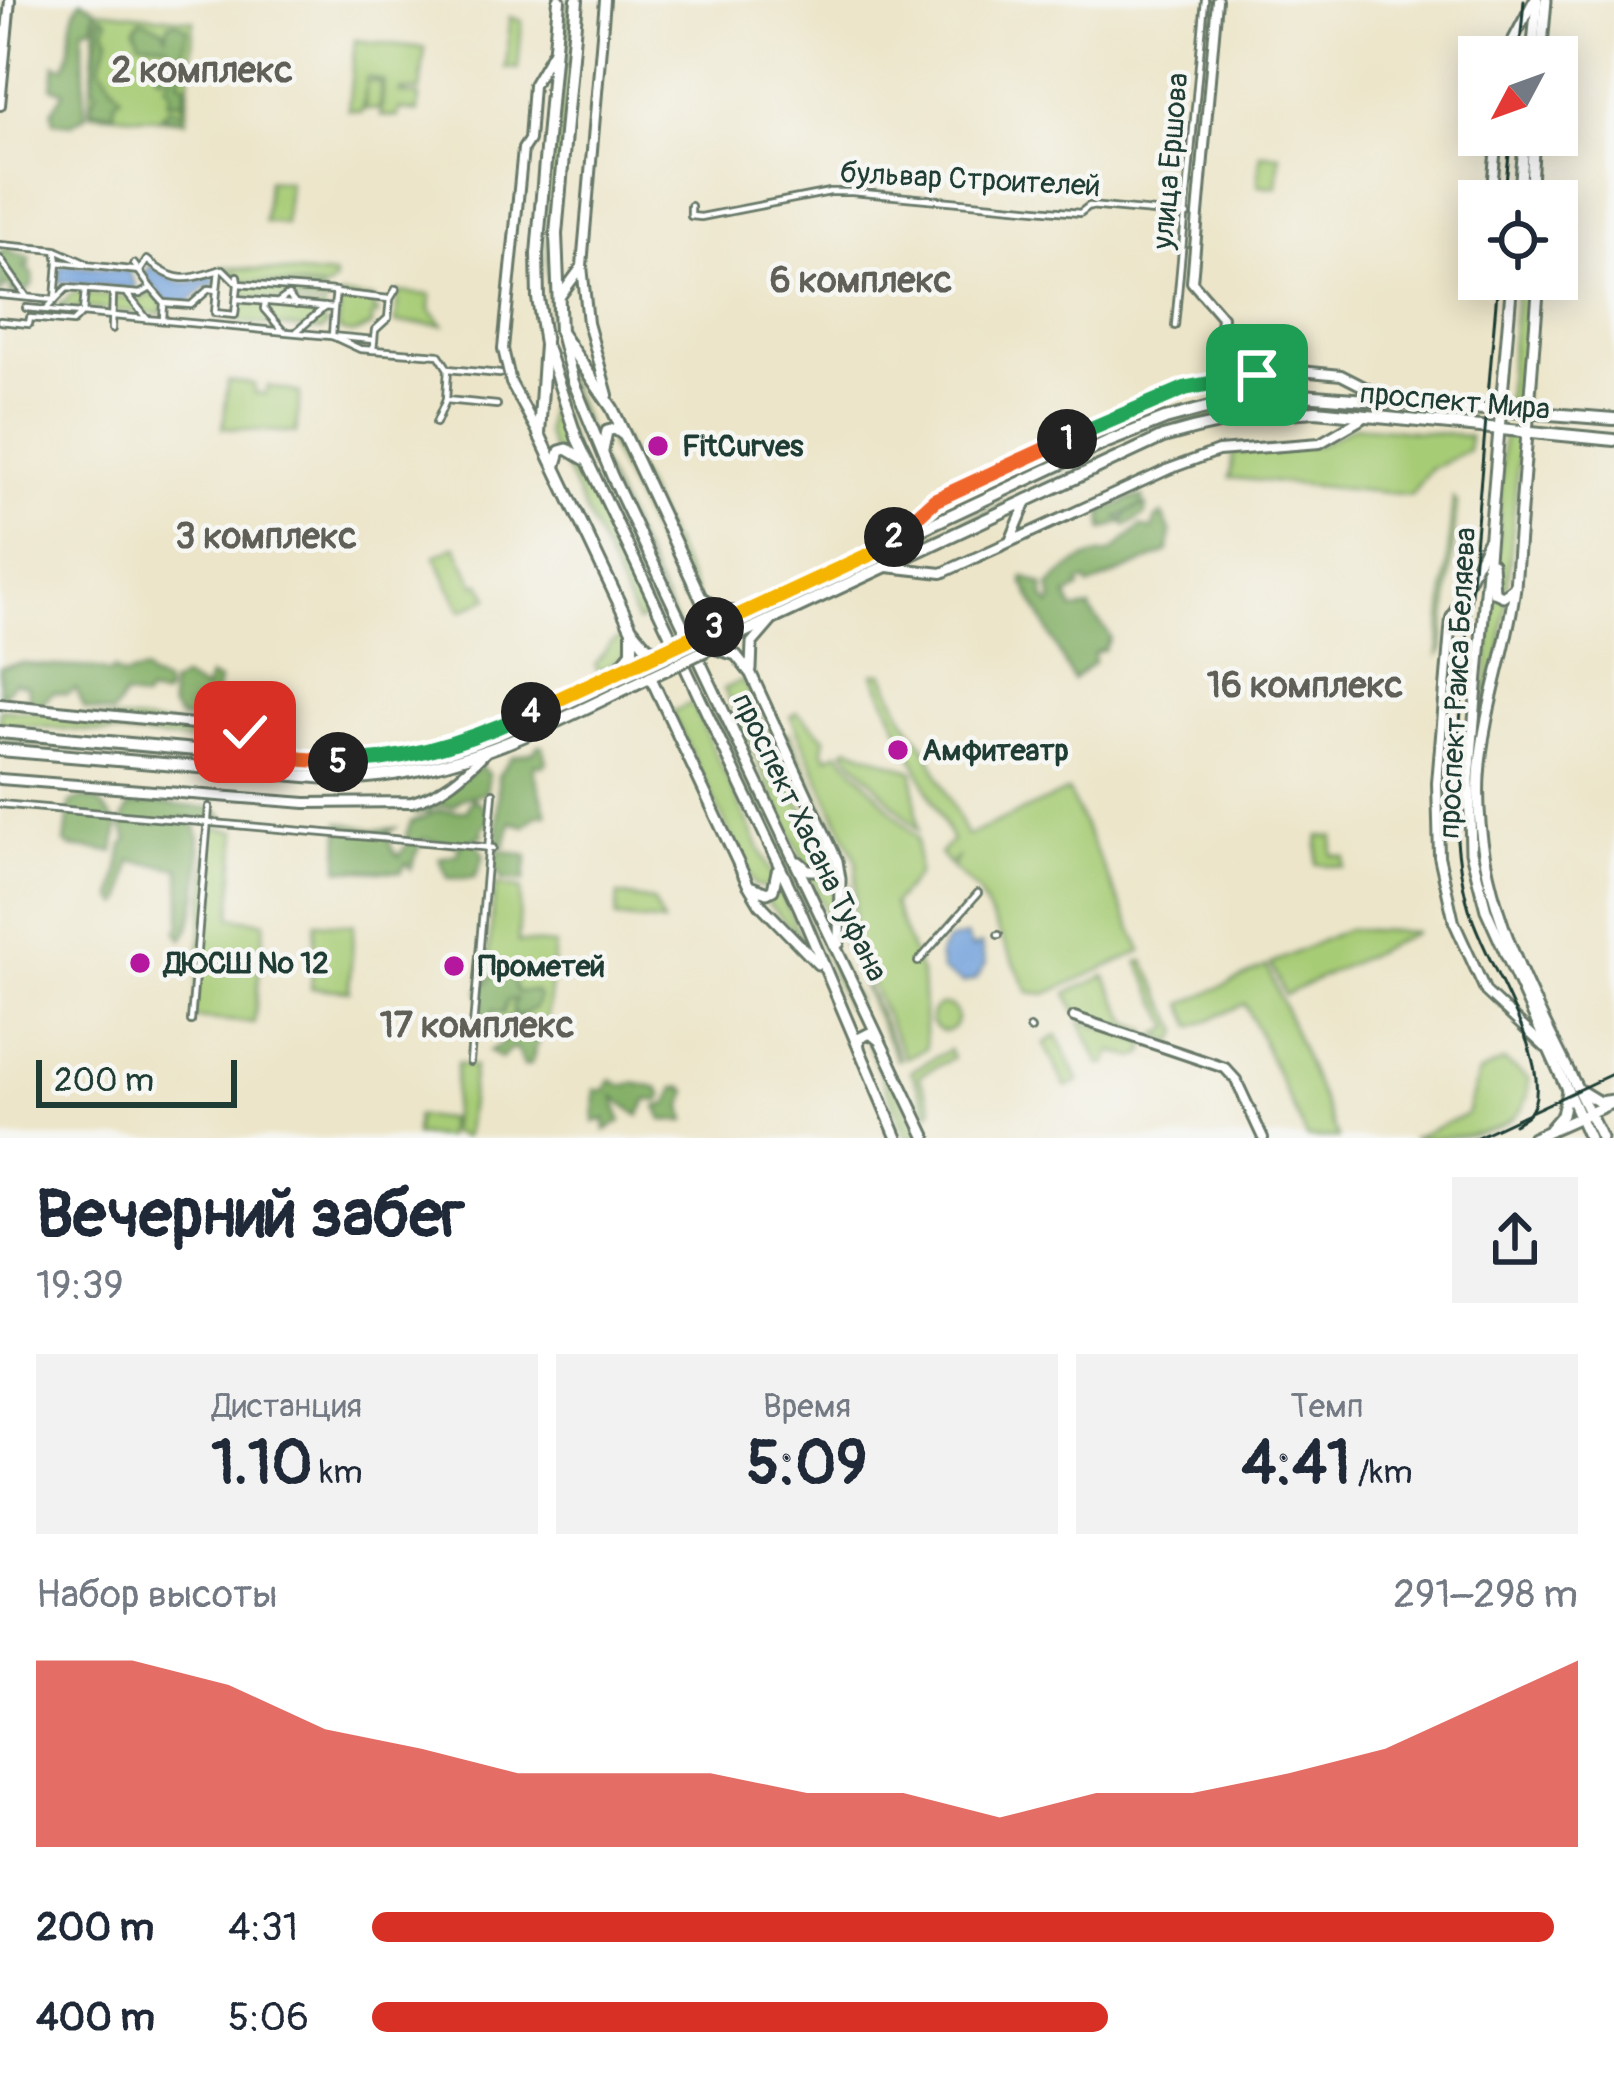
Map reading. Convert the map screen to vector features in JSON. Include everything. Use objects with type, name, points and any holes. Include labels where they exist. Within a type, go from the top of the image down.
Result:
[{"type":"main road","name":"проспект Хасана Туфана","points":[[560,0],[537,254],[545,344],[558,388],[589,464],[776,861],[897,1138]]},
{"type":"main road","name":"проспект Хасана Туфана","points":[[577,0],[556,234],[560,332],[573,381],[603,457],[926,1138]]},
{"type":"main road","points":[[1533,36],[1536,0]]},
{"type":"main road","points":[[1543,36],[1546,0]]},
{"type":"main road","name":"проспект Раиса Беляева","points":[[1510,300],[1469,779],[1471,852],[1499,944],[1545,1047],[1572,1089]]},
{"type":"main road","name":"проспект Раиса Беляева","points":[[1538,300],[1515,587],[1509,632],[1485,722],[1479,780],[1482,853],[1508,941],[1584,1115],[1600,1138]]},
{"type":"main road","points":[[560,332],[626,436],[700,596],[707,619],[702,632]]},
{"type":"main road","points":[[545,344],[539,434],[631,628],[647,647],[662,651]]},
{"type":"main road","name":"проспект Мира","points":[[0,732],[299,759],[376,760],[443,748],[486,733],[1165,419],[1240,399],[1288,394],[1614,419]]},
{"type":"main road","name":"проспект Мира","points":[[0,750],[340,779],[381,778],[450,765],[1163,437],[1192,428],[1277,412],[1316,411],[1614,440]]},
{"type":"main road","points":[[603,457],[607,431],[615,429],[626,436]]},
{"type":"main road","points":[[556,470],[556,457],[567,449],[589,464]]},
{"type":"main road","points":[[1488,541],[1494,592],[1503,596],[1515,587]]},
{"type":"main road","points":[[700,596],[722,612],[749,610]]},
{"type":"main road","points":[[751,674],[752,643],[774,619]]},
{"type":"main road","points":[[608,676],[631,656],[631,628]]},
{"type":"main road","points":[[710,648],[730,651],[751,674],[829,842],[840,880],[838,949]]},
{"type":"main road","points":[[650,676],[748,884],[760,904],[821,968]]},
{"type":"main road","points":[[792,855],[808,870],[820,870],[827,861],[829,842]]},
{"type":"main road","points":[[748,884],[767,893],[773,890],[778,881],[776,861]]},
{"type":"main road","points":[[860,1057],[858,1039],[864,1034],[871,1033],[884,1045]]},
{"type":"main road","points":[[1548,1131],[1562,1115],[1572,1089],[1599,1102],[1614,1101]]},
{"type":"main road","points":[[1533,1138],[1614,1101]]},
{"type":"main road","name":"проспект Раиса Беляева","points":[[1584,1115],[1589,1138]]},
{"type":"street","points":[[0,105],[10,0]]},
{"type":"street","points":[[605,0],[582,266],[588,323],[612,408]]},
{"type":"street","name":"улица Ершова","points":[[1175,326],[1205,0]]},
{"type":"street","points":[[1216,381],[1222,317],[1192,282],[1217,0]]},
{"type":"street","points":[[1516,36],[1536,0]]},
{"type":"street","points":[[539,434],[511,383],[502,349],[533,85],[556,46]]},
{"type":"street","points":[[532,106],[549,122]]},
{"type":"street","name":"бульвар Строителей","points":[[691,206],[691,216],[701,217],[852,192],[1080,213],[1089,206],[1187,215]]},
{"type":"street","points":[[0,245],[58,251],[90,266]]},
{"type":"street","points":[[55,300],[58,251]]},
{"type":"street","points":[[0,259],[30,297],[29,324],[0,321]]},
{"type":"street","points":[[140,271],[147,260],[166,276],[197,280],[221,268]]},
{"type":"street","points":[[58,262],[140,271]]},
{"type":"street","points":[[134,264],[164,303],[163,320]]},
{"type":"street","points":[[557,301],[582,266]]},
{"type":"street","points":[[215,313],[221,268]]},
{"type":"street","points":[[221,268],[235,281],[288,291],[390,299]]},
{"type":"street","points":[[332,336],[337,276]]},
{"type":"street","points":[[235,281],[237,327]]},
{"type":"street","points":[[46,309],[67,289],[140,294],[151,288]]},
{"type":"street","points":[[190,322],[191,305],[208,289],[217,290]]},
{"type":"street","points":[[30,318],[73,322],[82,313],[85,290]]},
{"type":"street","points":[[373,350],[375,330],[388,318],[396,290]]},
{"type":"street","points":[[277,303],[288,291]]},
{"type":"street","points":[[288,291],[291,304]]},
{"type":"street","points":[[112,329],[113,292]]},
{"type":"street","points":[[126,293],[147,319]]},
{"type":"street","points":[[0,295],[55,300]]},
{"type":"street","points":[[237,299],[334,308]]},
{"type":"street","points":[[265,302],[284,331]]},
{"type":"street","points":[[164,303],[191,305]]},
{"type":"street","points":[[176,321],[178,304]]},
{"type":"street","points":[[29,308],[374,340]]},
{"type":"street","points":[[295,332],[325,308]]},
{"type":"street","points":[[201,324],[215,313],[235,315]]},
{"type":"street","points":[[332,336],[359,352],[439,356],[448,369],[446,400],[436,423]]},
{"type":"street","points":[[359,352],[361,338]]},
{"type":"street","points":[[448,369],[500,374]]},
{"type":"street","points":[[873,553],[935,500],[1129,411],[1216,381],[1300,371],[1332,373],[1388,399]]},
{"type":"street","points":[[446,400],[497,405]]},
{"type":"street","points":[[886,567],[942,573],[1202,457],[1240,448],[1320,443],[1365,417]]},
{"type":"street","points":[[1010,541],[1028,500]]},
{"type":"street","points":[[1488,541],[1450,618],[1437,783],[1439,856],[1454,922],[1486,992],[1545,1047]]},
{"type":"street","points":[[0,704],[232,728],[299,759]]},
{"type":"street","points":[[0,779],[306,803],[412,802],[461,777],[485,752]]},
{"type":"street","points":[[470,1062],[493,793]]},
{"type":"street","points":[[0,804],[490,848]]},
{"type":"street","points":[[191,1021],[209,807]]},
{"type":"street","points":[[918,962],[978,893]]},
{"type":"street","points":[[1074,1017],[1226,1068],[1263,1138]]},
{"type":"green space","points":[[81,0],[95,8],[93,26],[84,28],[85,116],[72,124],[54,122],[52,111],[64,92],[52,87],[55,64],[64,67]]},
{"type":"green space","points":[[568,0],[572,0],[551,281],[571,388],[595,450],[809,908],[857,1000],[855,1007],[846,1007],[806,908],[583,430],[563,368],[550,305],[547,232]]},
{"type":"green space","points":[[97,10],[194,20],[186,121],[89,113]]},
{"type":"green space","points":[[101,15],[108,19],[109,38],[100,66],[121,96],[115,101],[114,113],[90,109],[97,92],[92,84]]},
{"type":"green space","points":[[510,17],[522,21],[518,69],[506,68]]},
{"type":"green space","points":[[141,19],[166,35],[169,24],[175,22],[188,28],[182,58],[176,60],[166,44],[140,41],[135,28]]},
{"type":"green space","points":[[355,40],[425,48],[420,91],[400,90],[419,96],[418,112],[399,109],[398,117],[381,116],[384,81],[367,77],[366,81],[381,82],[379,110],[365,109],[366,82],[362,112],[348,110]]},
{"type":"green space","points":[[167,57],[173,67],[180,64],[184,68],[179,81],[186,84],[183,111],[182,101],[168,102],[171,91],[165,85],[172,74],[170,68],[166,75],[155,71],[160,58]]},
{"type":"green space","points":[[169,108],[183,111],[182,119],[160,117]]},
{"type":"green space","points":[[1260,154],[1280,155],[1277,187],[1258,185]]},
{"type":"green space","points":[[268,180],[289,182],[285,224],[264,222]]},
{"type":"green space","points":[[9,249],[30,257],[30,265],[24,266],[32,273],[33,284],[23,295],[10,294],[7,284],[0,294],[0,254]]},
{"type":"green space","points":[[225,267],[335,276],[327,289],[240,280]]},
{"type":"green space","points":[[243,284],[323,291],[325,305],[241,296]]},
{"type":"green space","points":[[398,292],[431,295],[430,310],[443,325],[396,323]]},
{"type":"green space","points":[[76,293],[141,299],[155,295],[163,304],[162,314],[59,306]]},
{"type":"green space","points":[[341,296],[374,299],[373,310],[378,311],[372,316],[372,326],[352,334],[338,329]]},
{"type":"green space","points":[[1516,300],[1528,300],[1522,403],[1506,401]]},
{"type":"green space","points":[[241,302],[324,310],[327,326],[321,331],[239,322]]},
{"type":"green space","points":[[228,381],[254,384],[255,393],[266,394],[268,386],[300,393],[296,433],[223,428]]},
{"type":"green space","points":[[550,386],[573,447],[554,454],[546,433]]},
{"type":"green space","points":[[1314,402],[1471,414],[1287,405],[1187,423],[738,624],[1187,420],[1255,405]]},
{"type":"green space","points":[[1354,426],[1469,436],[1468,450],[1429,470],[1411,495],[1230,478],[1233,453],[1320,445]]},
{"type":"green space","points":[[1503,434],[1520,436],[1508,585],[1502,589],[1496,585]]},
{"type":"green space","points":[[613,436],[620,437],[697,595],[684,601],[609,445]]},
{"type":"green space","points":[[571,457],[580,462],[651,615],[637,622],[563,463]]},
{"type":"green space","points":[[1143,497],[1143,504],[1118,517],[1124,520],[1128,512],[1146,505],[1145,515],[1127,526],[1122,522],[1103,530],[1102,511]]},
{"type":"green space","points":[[1453,498],[1457,503],[1439,655]]},
{"type":"green space","points":[[1162,514],[1171,533],[1168,552],[1089,586],[1086,581],[1079,583],[1080,588],[1067,596],[1073,610],[1090,608],[1110,637],[1105,649],[1094,653],[1094,662],[1073,680],[1024,577],[1043,585],[1050,605],[1049,587],[1062,574],[1085,559],[1111,553],[1141,527],[1152,530]]},
{"type":"green space","points":[[456,546],[475,585],[481,583],[489,598],[461,611],[435,556]]},
{"type":"green space","points":[[1495,597],[1507,598],[1501,647],[1482,721]]},
{"type":"green space","points":[[626,634],[630,648],[620,660],[598,671],[595,665],[610,644]]},
{"type":"green space","points":[[24,663],[110,673],[114,669],[122,676],[145,671],[164,683],[166,694],[148,694],[143,700],[125,696],[112,714],[85,709],[76,689],[67,694],[53,692],[40,706],[29,698],[27,686],[14,682],[0,699],[0,667]]},
{"type":"green space","points":[[883,673],[967,836],[1068,791],[1142,951],[1046,994],[1029,992],[978,892],[952,868],[959,856],[949,865],[940,854],[952,841],[873,674]]},
{"type":"green space","points":[[209,677],[219,681],[214,704],[196,705],[190,720],[179,718],[171,707],[170,685],[182,678],[205,690]]},
{"type":"green space","points":[[743,680],[824,854],[816,868],[805,864],[724,689]]},
{"type":"green space","points":[[692,703],[774,879],[768,889],[755,886],[672,712]]},
{"type":"green space","points":[[0,709],[236,731],[270,748],[0,723]]},
{"type":"green space","points":[[797,712],[825,737],[827,757],[839,752],[917,838],[918,874],[893,904],[922,976],[926,1048],[905,1058],[852,941],[857,862],[791,717]]},
{"type":"green space","points":[[788,732],[846,856],[842,858],[785,734]]},
{"type":"green space","points":[[0,739],[322,768],[321,771]]},
{"type":"green space","points":[[539,745],[547,762],[535,764],[534,771],[547,814],[537,815],[525,826],[511,822],[505,845],[498,846],[498,776],[511,757],[533,752]]},
{"type":"green space","points":[[849,747],[913,771],[918,830],[844,750]]},
{"type":"green space","points":[[480,766],[489,775],[486,792],[461,799],[454,806],[414,813],[411,807],[439,795]]},
{"type":"green space","points":[[82,798],[99,802],[118,824],[114,852],[65,843],[70,803]]},
{"type":"green space","points":[[473,798],[485,807],[490,822],[482,827],[483,835],[475,838],[484,856],[475,878],[448,878],[439,858],[457,854],[460,845],[422,839],[411,869],[406,863],[401,872],[339,869],[340,822],[375,830],[395,828],[388,833],[392,850],[399,856],[409,842],[406,835],[411,822],[438,811],[466,811]]},
{"type":"green space","points":[[155,803],[211,808],[223,815],[222,821],[181,818],[195,824],[200,866],[193,915],[182,939],[177,933],[180,868],[131,861],[124,900],[120,905],[114,899],[123,845],[128,840],[121,825],[129,806]]},
{"type":"green space","points":[[211,827],[237,831],[231,917],[265,922],[254,1023],[194,1018]]},
{"type":"green space","points":[[1319,836],[1334,837],[1332,855],[1345,857],[1344,867],[1316,864]]},
{"type":"green space","points":[[499,850],[528,856],[524,881],[502,880],[493,863]]},
{"type":"green space","points":[[829,866],[835,887],[832,925],[809,875],[821,874]]},
{"type":"green space","points":[[845,884],[849,884],[846,943],[897,1060],[843,943]]},
{"type":"green space","points":[[495,885],[521,889],[518,942],[555,945],[545,1034],[482,1029]]},
{"type":"green space","points":[[778,888],[803,941],[761,896]]},
{"type":"green space","points":[[618,895],[653,901],[663,923],[616,918]]},
{"type":"green space","points":[[316,922],[354,925],[349,991],[311,988]]},
{"type":"green space","points":[[1347,929],[1416,932],[1285,995],[1271,964]]},
{"type":"green space","points":[[1144,961],[1180,1031],[1174,1042],[1156,1035],[1171,1028],[1138,962]]},
{"type":"green space","points":[[1267,966],[1338,1138],[1307,1138],[1245,1004],[1193,1027],[1183,1004]]},
{"type":"green space","points":[[505,974],[516,992],[534,991],[539,996],[535,1008],[518,1016],[534,1022],[541,1032],[531,1064],[524,1066],[516,1049],[501,1059],[489,1051],[503,1043],[516,999],[507,1001],[503,1014],[493,1010],[489,1027],[480,1022],[479,990],[495,975]]},
{"type":"green space","points":[[1105,976],[1129,1023],[1148,1031],[1146,1036],[1075,1011],[1067,993]]},
{"type":"green space","points":[[944,1005],[954,1008],[954,1028],[944,1031],[934,1028],[931,1018],[934,1008]]},
{"type":"green space","points":[[1080,1021],[1143,1041],[1143,1055],[1135,1058],[1112,1051],[1107,1064],[1100,1065]]},
{"type":"green space","points":[[1057,1035],[1079,1082],[1066,1088],[1044,1044]]},
{"type":"green space","points":[[866,1039],[871,1039],[920,1138],[907,1138]]},
{"type":"green space","points":[[949,1050],[953,1058],[919,1076],[933,1107],[929,1113],[911,1071]]},
{"type":"green space","points":[[1503,1061],[1528,1078],[1527,1098],[1519,1113],[1469,1135],[1412,1138],[1467,1114],[1478,1074]]},
{"type":"green space","points":[[457,1063],[474,1067],[463,1137],[450,1133]]},
{"type":"green space","points":[[611,1080],[623,1086],[658,1088],[663,1096],[660,1101],[647,1100],[639,1116],[615,1097],[621,1122],[605,1130],[605,1119],[594,1122],[595,1090],[605,1091]]},
{"type":"green space","points":[[675,1088],[688,1092],[683,1106],[686,1121],[663,1120],[657,1107],[668,1104]]},
{"type":"green space","points":[[416,1116],[448,1119],[446,1137],[415,1135]]},
{"type":"water","points":[[61,265],[129,271],[136,286],[59,282]]},
{"type":"water","points":[[149,266],[182,282],[216,272],[214,287],[207,286],[188,303],[167,302],[144,275]]},
{"type":"water","points":[[966,936],[972,948],[981,944],[986,963],[976,979],[963,983],[942,971],[939,955],[947,941]]},
{"type":"tram line","points":[[1521,36],[1524,0]]},
{"type":"tram line","points":[[1506,180],[1509,156]]},
{"type":"tram line","points":[[1496,300],[1454,792],[1460,868],[1470,912],[1533,1061],[1534,1105],[1514,1124]]},
{"type":"tram line","points":[[1475,1138],[1614,1073]]},
{"type":"place","name":"FitCurves","points":[[658,446]]},
{"type":"place","name":"Амфитеатр","points":[[898,750]]},
{"type":"place","name":"ДЮСШ № 12","points":[[140,963]]},
{"type":"place","name":"Прометей","points":[[454,966]]},
{"type":"district","name":"2 комплекс","points":[[202,69]]},
{"type":"district","name":"6 комплекс","points":[[861,279]]},
{"type":"district","name":"3 комплекс","points":[[266,535]]},
{"type":"district","name":"16 комплекс","points":[[1305,684]]},
{"type":"district","name":"17 комплекс","points":[[477,1024]]},
{"type":"route","points":[[245,732],[299,759],[344,762],[443,748],[486,733],[873,553],[925,506],[979,479],[1186,388],[1257,375]]}]
